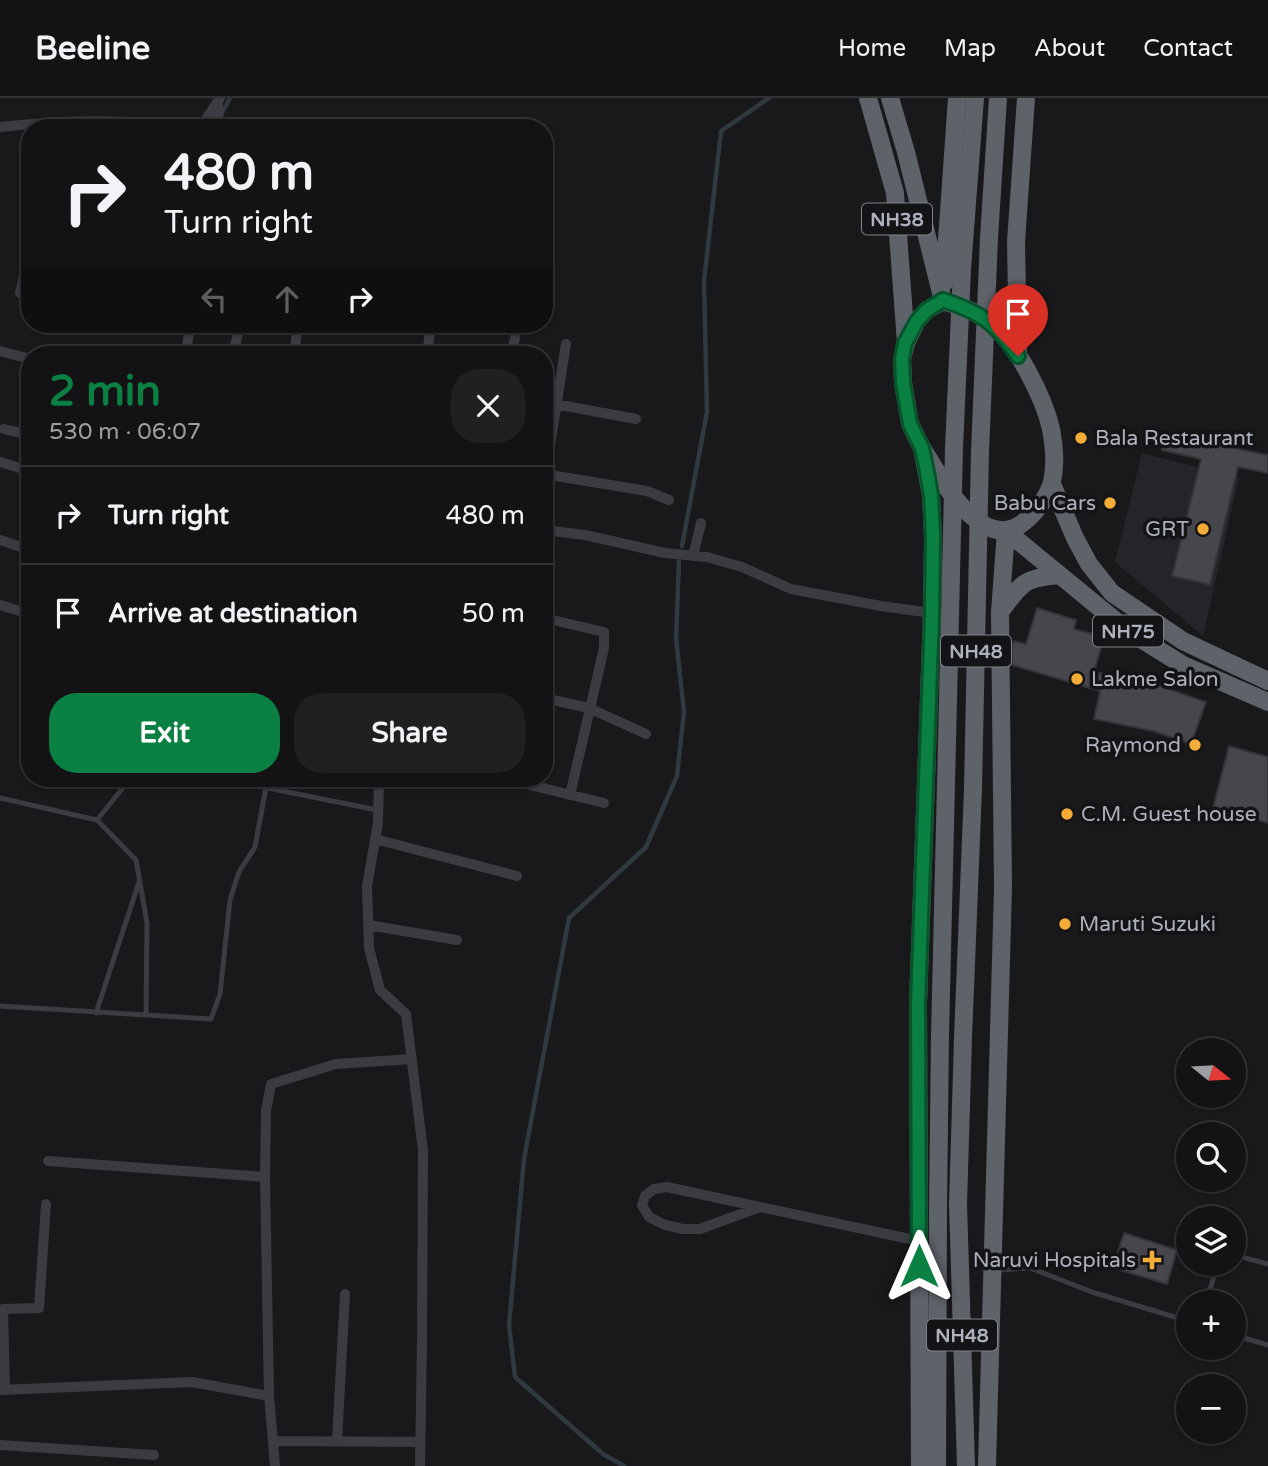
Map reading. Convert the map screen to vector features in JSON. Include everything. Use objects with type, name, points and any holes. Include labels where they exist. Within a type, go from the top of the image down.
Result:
[{"type":"highway","name":"NH38","points":[[868,98],[895,192],[905,343],[902,359],[903,383],[910,424],[945,485],[970,514],[988,527],[1006,531]]},
{"type":"highway","name":"NH38","points":[[890,98],[943,300],[927,310],[917,321],[905,343]]},
{"type":"highway","points":[[957,98],[943,300],[968,309],[992,323],[1008,341],[1041,399],[1051,428],[1054,456],[1052,484],[1036,511],[1023,524],[1006,531],[1000,612],[1003,887],[987,1466]]},
{"type":"highway","name":"NH48","points":[[937,1466],[940,1035],[954,448],[961,269],[975,98]]},
{"type":"highway","name":"NH48","points":[[966,1466],[958,1204],[973,789],[980,452],[998,98]]},
{"type":"highway","points":[[1018,356],[1016,242],[1026,98]]},
{"type":"highway","points":[[1020,179],[1034,98]]},
{"type":"highway","points":[[920,1466],[918,1003],[933,536],[931,495],[922,448]]},
{"type":"highway","name":"NH75","points":[[1052,484],[1089,564],[1112,593],[1183,641],[1268,681]]},
{"type":"highway","name":"NH75","points":[[1006,531],[1128,631],[1195,670],[1268,702]]},
{"type":"highway","points":[[1000,612],[1027,581],[1060,575]]},
{"type":"street","points":[[206,119],[219,101]]},
{"type":"street","points":[[219,101],[219,119]]},
{"type":"street","points":[[0,127],[21,126]]},
{"type":"street","points":[[20,293],[21,289]]},
{"type":"street","points":[[513,346],[515,338]]},
{"type":"street","points":[[553,430],[566,344]]},
{"type":"street","points":[[0,351],[21,357]]},
{"type":"street","points":[[553,403],[636,419]]},
{"type":"street","points":[[4,429],[21,433]]},
{"type":"street","points":[[0,462],[21,468]]},
{"type":"street","points":[[553,475],[647,492],[669,500]]},
{"type":"street","points":[[693,556],[701,523]]},
{"type":"street","points":[[553,531],[597,537],[665,553],[707,557],[742,567],[791,589],[932,614]]},
{"type":"street","points":[[0,540],[21,547]]},
{"type":"street","points":[[0,605],[21,611]]},
{"type":"street","points":[[553,620],[604,632],[604,648],[570,795]]},
{"type":"street","points":[[553,700],[589,708],[646,734]]},
{"type":"street","points":[[379,787],[375,839],[367,886],[369,948],[380,990],[406,1014],[423,1151],[419,1466]]},
{"type":"street","points":[[538,787],[604,803]]},
{"type":"street","points":[[375,839],[517,876]]},
{"type":"street","points":[[368,925],[457,940]]},
{"type":"street","points":[[275,1466],[269,1395],[265,1177],[266,1111],[271,1084],[336,1064],[412,1059]]},
{"type":"street","points":[[48,1161],[265,1177]]},
{"type":"street","points":[[760,1207],[700,1229],[683,1229],[665,1225],[649,1217],[642,1205],[645,1196],[654,1189],[667,1186],[919,1241]]},
{"type":"street","points":[[46,1204],[39,1308],[3,1309],[3,1390],[192,1382],[269,1395]]},
{"type":"street","points":[[337,1441],[345,1294]]},
{"type":"street","points":[[274,1441],[420,1442]]},
{"type":"street","points":[[0,1445],[154,1455]]},
{"type":"lane","points":[[97,820],[124,787]]},
{"type":"lane","points":[[261,787],[378,810]]},
{"type":"lane","points":[[0,1006],[211,1019],[220,994],[230,900],[239,872],[255,847],[266,788]]},
{"type":"lane","points":[[0,798],[97,820],[136,860],[147,923],[146,1015]]},
{"type":"lane","points":[[96,1013],[140,878]]},
{"type":"lane","points":[[1246,1258],[1268,1264]]},
{"type":"lane","points":[[993,1270],[1030,1268],[1092,1292],[1176,1317]]},
{"type":"lane","points":[[1246,1339],[1268,1345]]},
{"type":"shaded area","points":[[1142,453],[1239,478],[1203,636],[1115,562]]},
{"type":"building","name":"GRT","points":[[1165,434],[1268,455],[1268,473],[1238,467],[1210,585],[1172,576],[1201,459],[1162,450]]},
{"type":"building","points":[[1037,608],[1076,620],[1074,629],[1104,637],[1094,672],[1157,685],[1206,702],[1191,744],[1153,731],[1094,719],[1100,691],[1012,665],[1014,641],[1026,644]]},
{"type":"building","points":[[1229,746],[1268,757],[1268,823],[1213,808]]},
{"type":"building","points":[[1124,1233],[1176,1250],[1167,1284],[1113,1268]]},
{"type":"waterway","points":[[222,113],[230,98]]},
{"type":"waterway","points":[[682,546],[707,412],[704,281],[721,131],[769,98]]},
{"type":"waterway","points":[[624,1466],[603,1454],[515,1377],[509,1325],[524,1159],[569,918],[646,847],[677,776],[684,712],[676,638],[679,561]]},
{"type":"place","name":"Bala Restaurant","points":[[1081,438]]},
{"type":"place","name":"Babu Cars","points":[[1110,503]]},
{"type":"place","name":"GRT","points":[[1203,529]]},
{"type":"place","name":"Lakme Salon","points":[[1077,679]]},
{"type":"place","name":"Raymond","points":[[1195,745]]},
{"type":"place","name":"C.M. Guest house","points":[[1067,814]]},
{"type":"place","name":"Maruti Suzuki","points":[[1065,924]]},
{"type":"place","name":"Naruvi Hospitals","points":[[1152,1260]]},
{"type":"route","points":[[919,1266],[918,1003],[933,536],[927,472],[922,448],[910,424],[902,359],[905,343],[917,321],[927,310],[943,300],[968,309],[992,323],[1018,356]]}]
